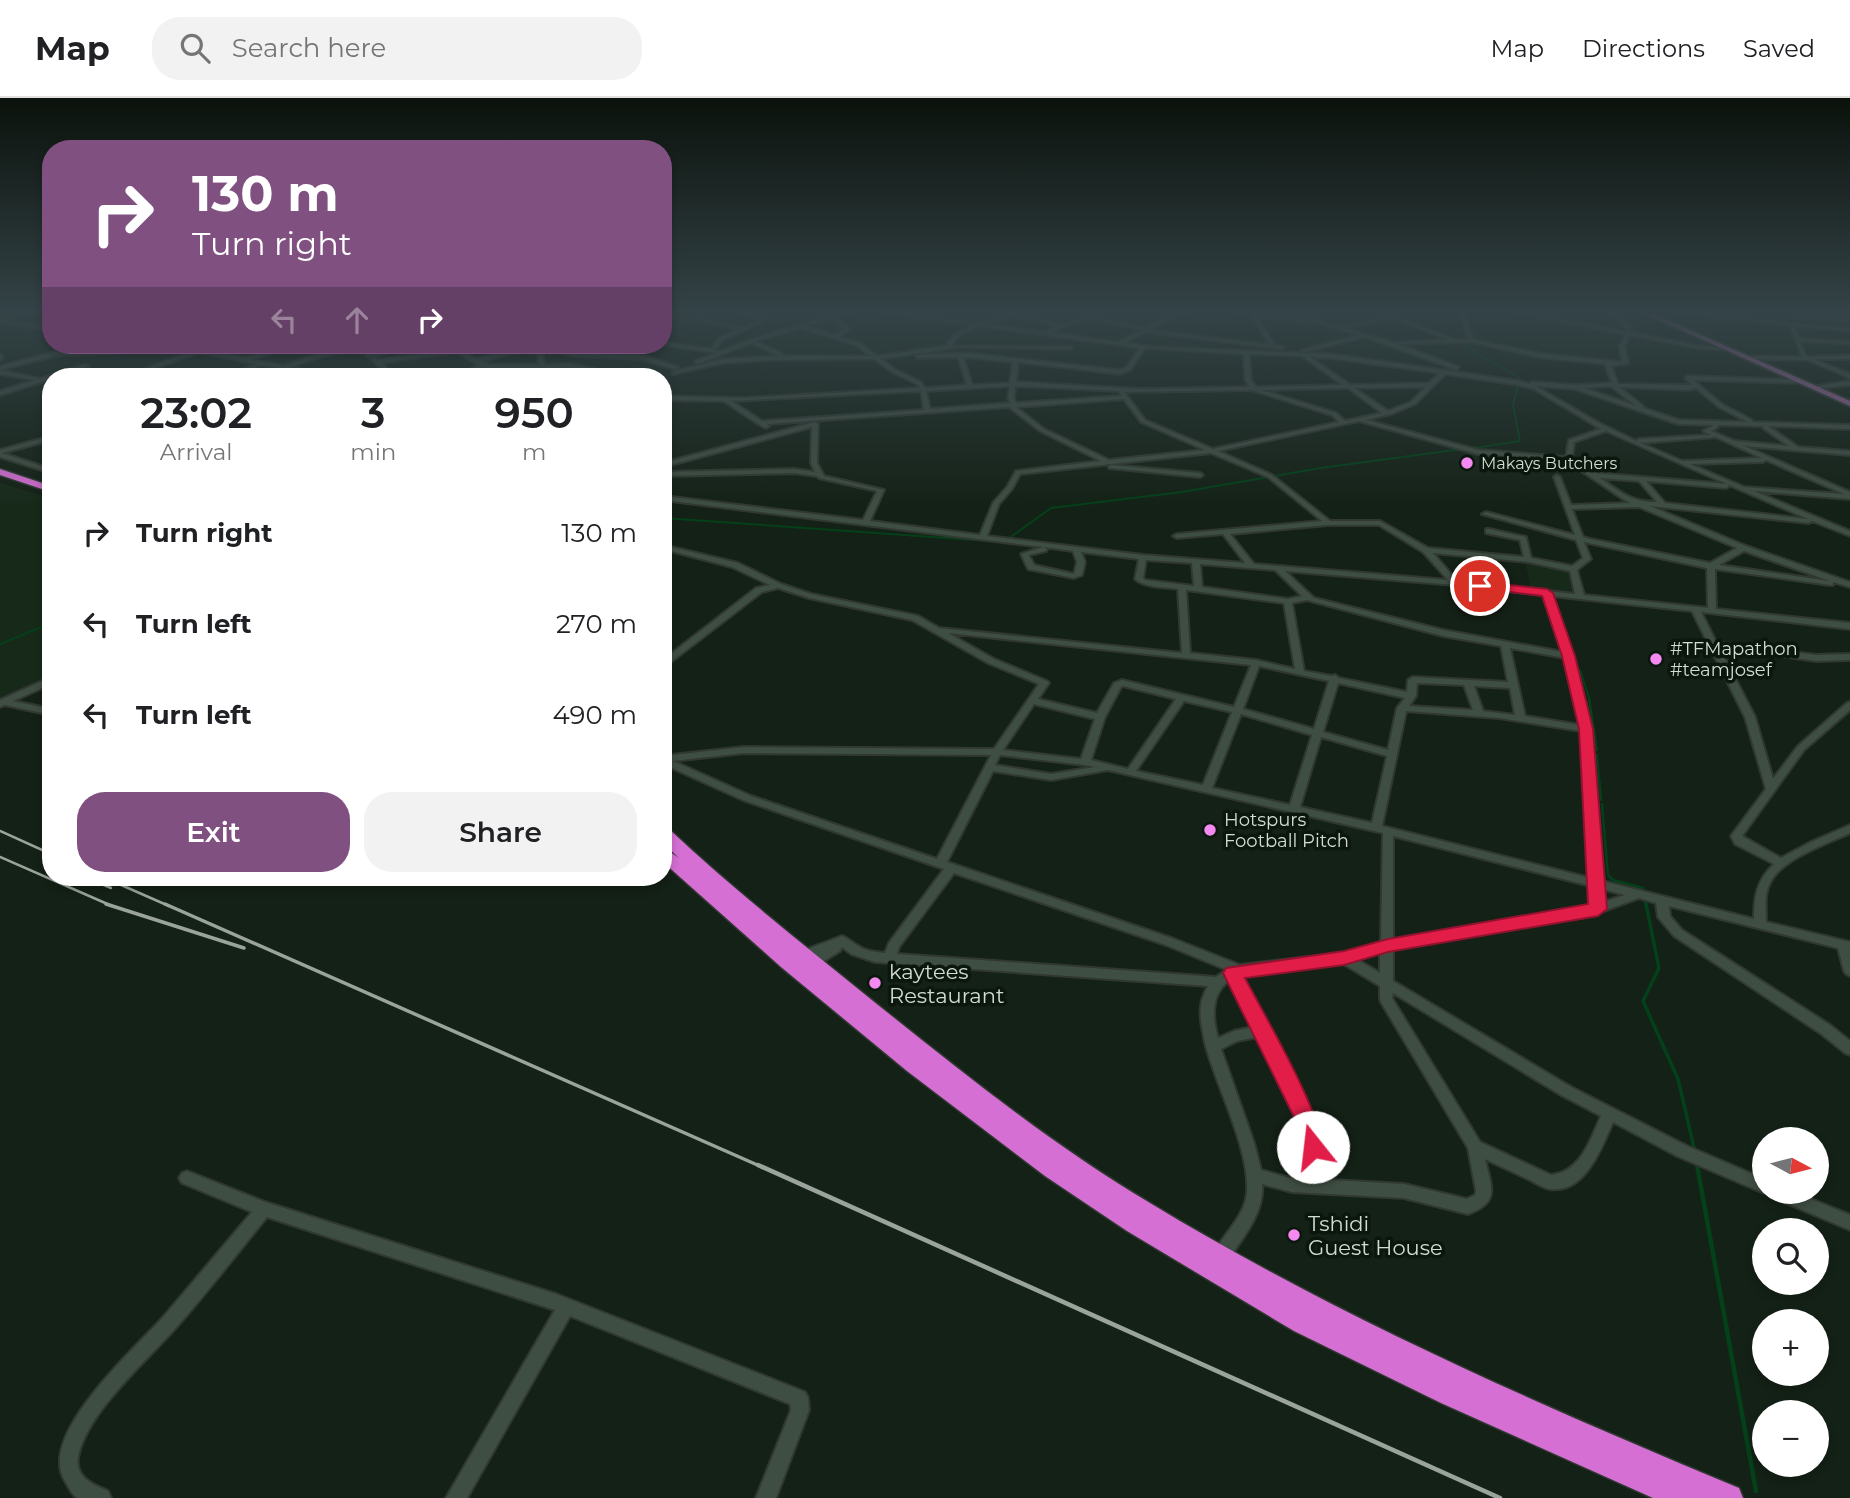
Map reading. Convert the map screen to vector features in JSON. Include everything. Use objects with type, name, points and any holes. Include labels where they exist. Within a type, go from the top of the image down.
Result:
[{"type":"highway","points":[[0,466],[42,479]]},
{"type":"highway","points":[[0,472],[42,486]]},
{"type":"highway","points":[[672,841],[801,963],[995,1127],[1135,1223],[1303,1322],[1450,1394],[1686,1498]]},
{"type":"highway","points":[[672,860],[955,1082],[1060,1159],[1220,1257],[1457,1381],[1729,1498]]},
{"type":"main road","points":[[1792,377],[1850,404]]},
{"type":"street","points":[[32,377],[39,379]]},
{"type":"street","points":[[906,377],[923,389],[928,411]]},
{"type":"street","points":[[967,377],[970,386]]},
{"type":"street","points":[[1015,377],[1011,398],[1013,406],[1042,430],[1107,462]]},
{"type":"street","points":[[1056,386],[1060,377]]},
{"type":"street","points":[[1110,377],[1144,422],[1270,476],[1328,523]]},
{"type":"street","points":[[1248,377],[1255,390],[1334,414],[1344,423]]},
{"type":"street","points":[[1335,377],[1386,413]]},
{"type":"street","points":[[983,537],[996,503],[1010,488],[1018,472],[1215,451],[1344,423],[1411,404],[1438,377]]},
{"type":"street","points":[[1480,377],[1526,385],[1576,387],[1697,386]]},
{"type":"street","points":[[1611,385],[1615,382],[1613,377]]},
{"type":"street","points":[[0,393],[42,378]]},
{"type":"street","points":[[1795,447],[1763,426],[1726,410],[1688,378],[1801,381]]},
{"type":"street","points":[[1814,387],[1850,383]]},
{"type":"street","points":[[672,398],[727,401],[1015,384],[1117,390],[1255,390],[1429,385]]},
{"type":"street","points":[[1526,385],[1605,429],[1850,534]]},
{"type":"street","points":[[1611,385],[1646,410]]},
{"type":"street","points":[[1576,387],[1678,422],[1850,427]]},
{"type":"street","points":[[878,392],[881,414]]},
{"type":"street","points":[[672,462],[703,453],[735,449],[815,424],[842,419],[1126,397]]},
{"type":"street","points":[[727,401],[781,434]]},
{"type":"street","points":[[760,423],[842,419]]},
{"type":"street","points":[[1357,419],[1480,453],[1569,459],[1618,495],[1642,506],[1743,548],[1850,585],[1711,566],[1581,540],[1486,514]]},
{"type":"street","points":[[1722,423],[1706,429],[1716,437],[1850,496]]},
{"type":"street","points":[[815,424],[814,463],[818,474]]},
{"type":"street","points":[[1569,459],[1571,440],[1605,429]]},
{"type":"street","points":[[1632,441],[1716,437]]},
{"type":"street","points":[[0,454],[42,441]]},
{"type":"street","points":[[1729,443],[1850,453]]},
{"type":"street","points":[[0,454],[42,468]]},
{"type":"street","points":[[1679,462],[1766,460]]},
{"type":"street","points":[[1087,465],[1200,475]]},
{"type":"street","points":[[672,474],[794,471],[818,474],[827,481],[880,489],[865,524]]},
{"type":"street","points":[[1590,475],[1850,496]]},
{"type":"street","points":[[1426,550],[1528,560],[1573,569],[1587,559],[1557,477]]},
{"type":"street","points":[[1640,478],[1662,504]]},
{"type":"street","points":[[672,499],[1143,557],[1455,583],[1850,626]]},
{"type":"street","points":[[1568,507],[1662,504],[1850,527]]},
{"type":"street","points":[[1177,537],[1328,523],[1386,525],[1426,550],[1455,583]]},
{"type":"street","points":[[1489,531],[1523,539],[1528,560]]},
{"type":"street","points":[[1227,534],[1252,567]]},
{"type":"street","points":[[1051,546],[1026,552],[1031,567],[1077,575],[1081,562],[1076,549]]},
{"type":"street","points":[[1711,566],[1743,548]]},
{"type":"street","points":[[672,549],[735,565],[778,586],[844,605],[915,618],[938,629],[973,652],[1044,683],[989,766],[946,866],[893,946],[890,958]]},
{"type":"street","points":[[1143,557],[1140,580],[1288,601],[1306,598],[1443,633],[1569,656]]},
{"type":"street","points":[[1196,562],[1198,589]]},
{"type":"street","points":[[1711,566],[1712,611]]},
{"type":"street","points":[[1277,568],[1306,598]]},
{"type":"street","points":[[1573,569],[1580,596]]},
{"type":"street","points":[[672,658],[759,590],[778,586]]},
{"type":"street","points":[[1182,587],[1186,653]]},
{"type":"street","points":[[1547,593],[1569,656],[1586,729],[1598,909]]},
{"type":"street","points":[[1288,601],[1300,671]]},
{"type":"street","points":[[1695,609],[1715,644],[1749,717],[1770,789]]},
{"type":"street","points":[[938,629],[1186,653],[1300,671],[1412,696]]},
{"type":"street","points":[[1715,644],[1816,659],[1850,657]]},
{"type":"street","points":[[1505,645],[1521,719]]},
{"type":"street","points":[[1207,788],[1256,663]]},
{"type":"street","points":[[1294,809],[1335,678]]},
{"type":"street","points":[[1254,1175],[1292,1185],[1404,1191],[1468,1207],[1482,1199],[1484,1191],[1475,1147],[1386,998],[1384,980],[1388,946],[1382,830],[1392,754],[1402,708],[1412,696],[1413,680],[1512,685]]},
{"type":"street","points":[[1468,682],[1479,713]]},
{"type":"street","points":[[1084,762],[1100,717],[1117,685],[1122,683],[1239,711],[1316,735],[1392,754]]},
{"type":"street","points":[[2,703],[42,684]]},
{"type":"street","points":[[1131,771],[1182,697]]},
{"type":"street","points":[[1033,701],[1100,717]]},
{"type":"street","points":[[2,703],[42,710]]},
{"type":"street","points":[[1780,863],[1736,836],[1801,748],[1850,705]]},
{"type":"street","points":[[1402,708],[1479,713],[1586,729]]},
{"type":"street","points":[[672,759],[744,750],[997,752],[1118,768],[1382,830],[1847,946],[1850,971]]},
{"type":"street","points":[[672,764],[747,798],[1170,942],[1236,971],[1260,1031],[1306,1119],[1313,1147],[1312,1166],[1308,1174],[1292,1185]]},
{"type":"street","points":[[989,766],[1051,777],[1118,768]]},
{"type":"street","points":[[1760,924],[1762,887],[1770,873],[1780,863],[1850,829]]},
{"type":"street","points":[[1220,1257],[1248,1215],[1255,1192],[1254,1175],[1213,1047],[1206,1008],[1212,989],[1219,982],[1236,971],[1344,958],[1388,946],[1598,909],[1638,894]]},
{"type":"street","points":[[1662,900],[1664,917],[1678,933],[1825,1029],[1850,1049]]},
{"type":"street","points":[[801,963],[836,948],[839,941],[864,954],[890,958],[1219,982]]},
{"type":"street","points":[[1344,958],[1566,1091],[1682,1151],[1752,1181]]},
{"type":"street","points":[[1213,1047],[1234,1036],[1260,1031]]},
{"type":"street","points":[[1475,1147],[1550,1182],[1561,1183],[1582,1170],[1610,1113]]},
{"type":"street","points":[[187,1178],[264,1209],[566,1307],[799,1398],[800,1410],[766,1498]]},
{"type":"street","points":[[1805,1204],[1850,1223]]},
{"type":"street","points":[[101,1498],[80,1489],[69,1470],[69,1458],[80,1427],[107,1389],[169,1324],[264,1209]]},
{"type":"street","points":[[456,1498],[566,1307]]},
{"type":"shaded area","points":[[0,483],[42,495],[42,682],[0,702]]},
{"type":"shaded area","points":[[1525,559],[1573,569],[1580,596],[1531,591]]},
{"type":"waterway","points":[[1468,449],[1520,441],[1513,405],[1519,377]]},
{"type":"waterway","points":[[672,519],[1004,542],[1051,508],[1182,492],[1321,468],[1462,449]]},
{"type":"waterway","points":[[0,644],[42,627]]},
{"type":"waterway","points":[[1580,670],[1590,701]]},
{"type":"waterway","points":[[1589,699],[1597,750]]},
{"type":"waterway","points":[[1597,755],[1601,800]]},
{"type":"waterway","points":[[1602,804],[1608,875],[1613,880],[1643,888]]},
{"type":"waterway","points":[[1645,900],[1646,906]]},
{"type":"waterway","points":[[1646,904],[1659,968],[1643,1001],[1678,1079],[1695,1152]]},
{"type":"waterway","points":[[1696,1161],[1697,1167]]},
{"type":"waterway","points":[[1697,1165],[1756,1491]]},
{"type":"railway","points":[[0,831],[42,850]]},
{"type":"railway","points":[[0,857],[42,875]]},
{"type":"railway","points":[[66,886],[111,906]]},
{"type":"railway","points":[[106,886],[111,888]]},
{"type":"railway","points":[[123,886],[169,906]]},
{"type":"railway","points":[[106,904],[111,906]]},
{"type":"railway","points":[[165,904],[762,1167]]},
{"type":"railway","points":[[111,906],[244,948]]},
{"type":"railway","points":[[758,1165],[1500,1498]]},
{"type":"place","name":"Makays Butchers","points":[[1467,463]]},
{"type":"place","name":"#TFMapathon #teamjosef","points":[[1656,659]]},
{"type":"place","name":"Hotspurs Football Pitch","points":[[1210,830]]},
{"type":"place","name":"kaytees Restaurant","points":[[875,983]]},
{"type":"place","name":"Tshidi Guest House","points":[[1294,1235]]},
{"type":"route","points":[[1313,1147],[1306,1119],[1233,973],[1239,970],[1344,958],[1388,946],[1598,909],[1586,729],[1569,656],[1547,593],[1480,586]]}]
